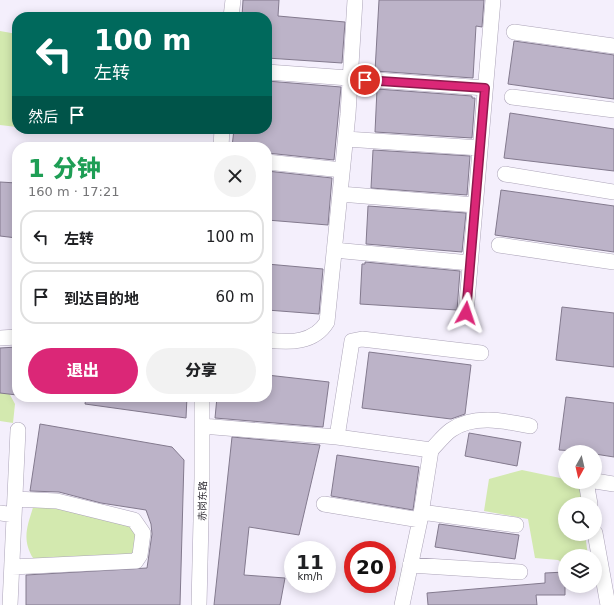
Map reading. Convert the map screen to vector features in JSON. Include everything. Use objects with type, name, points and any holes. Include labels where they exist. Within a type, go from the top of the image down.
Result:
[{"type":"street","points":[[232,12],[233,0]]},
{"type":"street","points":[[272,340],[300,341],[321,331],[327,322],[346,139],[355,0]]},
{"type":"street","points":[[466,313],[493,0]]},
{"type":"street","points":[[514,32],[614,46]]},
{"type":"street","points":[[272,72],[485,88]]},
{"type":"street","points":[[512,96],[614,110]]},
{"type":"street","points":[[346,139],[480,148]]},
{"type":"street","points":[[272,163],[342,170]]},
{"type":"street","points":[[505,174],[614,192]]},
{"type":"street","points":[[340,194],[475,205]]},
{"type":"street","points":[[500,245],[614,262]]},
{"type":"street","points":[[334,250],[470,263]]},
{"type":"street","points":[[0,338],[12,337]]},
{"type":"street","points":[[337,437],[352,341],[362,339],[481,353]]},
{"type":"street","name":"赤岗东路","points":[[199,605],[201,562],[202,402]]},
{"type":"street","points":[[402,605],[421,516],[431,450],[451,430],[474,420],[510,422],[530,426]]},
{"type":"street","points":[[202,426],[337,437],[431,450]]},
{"type":"street","points":[[10,605],[12,567],[7,514],[15,500],[18,430]]},
{"type":"street","points":[[602,482],[614,484]]},
{"type":"street","points":[[12,567],[136,561],[140,555],[143,533],[134,520],[57,501],[15,500]]},
{"type":"street","points":[[324,504],[421,516],[516,525]]},
{"type":"street","points":[[596,541],[608,605]]},
{"type":"street","points":[[410,565],[520,572]]},
{"type":"green space","points":[[0,31],[12,33],[12,126],[0,125]]},
{"type":"green space","points":[[0,391],[9,393],[12,402],[15,404],[13,423],[0,421]]},
{"type":"green space","points":[[522,470],[558,478],[558,489],[580,489],[581,497],[558,497],[558,541],[586,541],[587,549],[558,549],[558,560],[535,558],[528,519],[484,511],[489,479]]},
{"type":"green space","points":[[34,504],[126,521],[138,536],[137,554],[115,560],[33,558],[29,551],[26,538]]},
{"type":"building","points":[[243,0],[279,0],[278,16],[345,22],[342,63],[272,58],[272,12],[242,12]]},
{"type":"building","points":[[379,0],[484,0],[482,27],[476,26],[473,78],[375,71]]},
{"type":"building","points":[[514,41],[614,55],[614,99],[508,84]]},
{"type":"building","points":[[272,81],[341,87],[334,160],[272,154],[272,142],[233,142],[233,134],[272,134]]},
{"type":"building","points":[[377,89],[472,96],[472,98],[475,98],[472,138],[375,132]]},
{"type":"building","points":[[510,113],[614,129],[614,171],[504,158]]},
{"type":"building","points":[[373,150],[470,156],[467,195],[371,188]]},
{"type":"building","points":[[272,172],[332,178],[328,225],[272,220]]},
{"type":"building","points":[[0,182],[12,183],[12,237],[0,236]]},
{"type":"building","points":[[501,190],[614,206],[614,252],[495,235]]},
{"type":"building","points":[[368,206],[466,213],[462,252],[366,244]]},
{"type":"building","points":[[365,262],[460,271],[457,310],[360,304],[362,264],[365,264]]},
{"type":"building","points":[[272,264],[323,269],[319,314],[272,310]]},
{"type":"building","points":[[562,307],[614,313],[614,367],[556,360]]},
{"type":"building","points":[[12,347],[12,394],[0,393],[0,348]]},
{"type":"building","points":[[369,352],[471,365],[465,414],[451,419],[362,408]]},
{"type":"building","points":[[272,376],[329,382],[323,427],[215,418],[217,402],[272,402]]},
{"type":"building","points":[[566,397],[614,403],[614,457],[602,455],[602,445],[560,445]]},
{"type":"building","points":[[85,402],[187,402],[186,418],[85,404]]},
{"type":"building","points":[[40,424],[172,447],[184,460],[180,605],[26,605],[26,575],[147,568],[152,534],[151,524],[146,510],[101,503],[59,492],[30,491]]},
{"type":"building","points":[[469,433],[521,442],[517,466],[465,456]]},
{"type":"building","points":[[232,437],[320,445],[299,535],[249,527],[244,575],[284,578],[280,605],[214,605]]},
{"type":"building","points":[[337,455],[419,467],[413,510],[331,496]]},
{"type":"building","points":[[439,524],[519,535],[515,559],[435,547]]},
{"type":"building","points":[[558,572],[558,593],[565,593],[565,595],[536,595],[537,605],[428,605],[427,593],[545,583],[545,573]]},
{"type":"route","points":[[365,80],[485,88],[466,313]]}]
